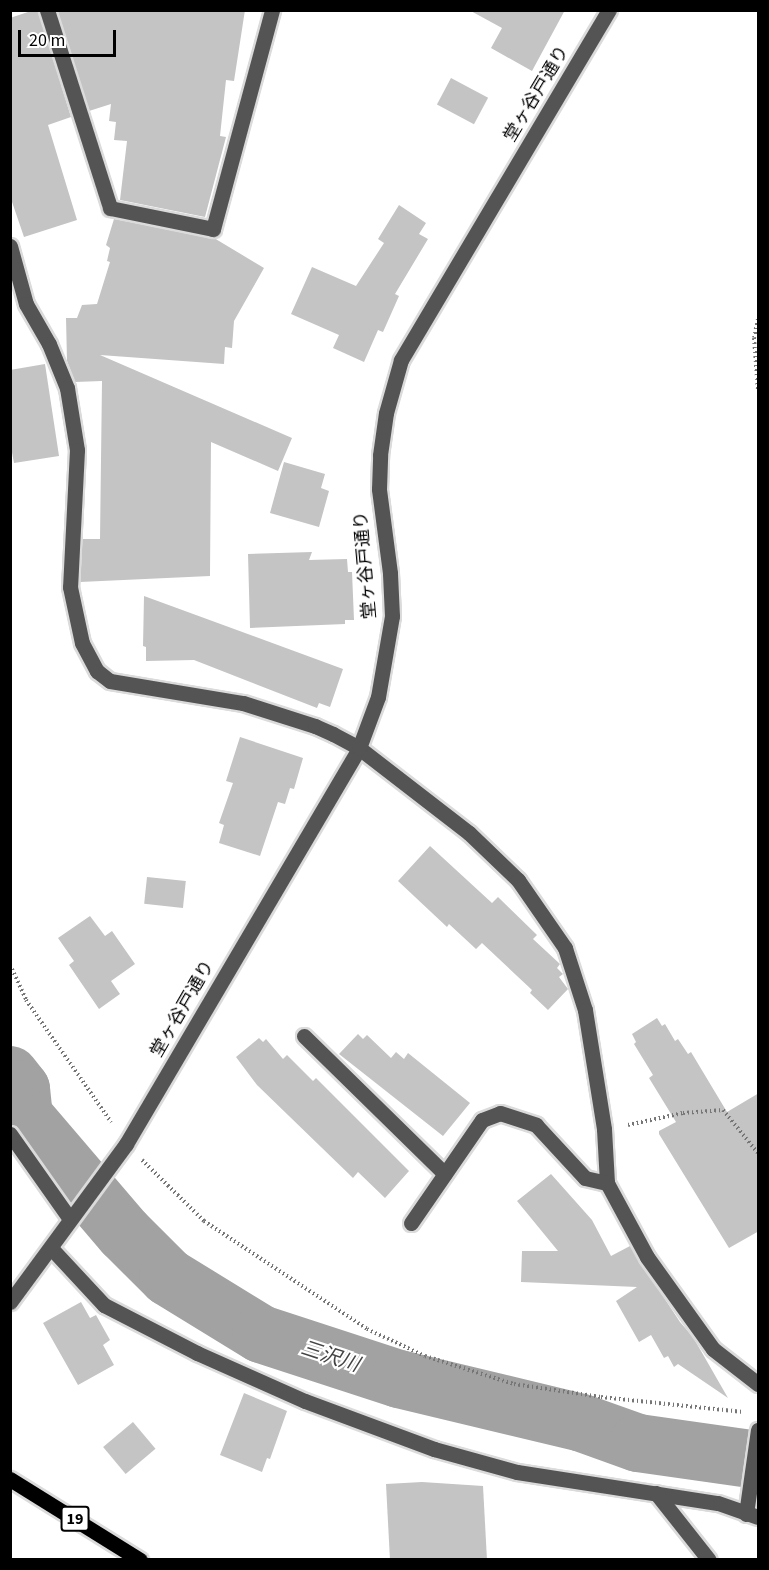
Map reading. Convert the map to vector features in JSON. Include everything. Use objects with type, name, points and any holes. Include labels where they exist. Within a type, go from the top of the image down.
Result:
[{"type":"main road","name":"19","points":[[10,1479],[140,1560]]},
{"type":"street","points":[[47,10],[110,208],[213,229],[272,10]]},
{"type":"street","name":"堂ヶ谷戸通り","points":[[70,1219],[126,1144],[359,748],[378,697],[392,615],[390,573],[379,489],[380,455],[386,413],[401,360],[609,10]]},
{"type":"street","points":[[10,246],[27,304],[49,344],[67,388],[77,450],[69,587],[82,643],[97,671],[110,681],[243,703],[315,726],[359,748],[469,833],[518,880],[565,948],[585,1010],[604,1129],[607,1183],[647,1257],[713,1349],[759,1384]]},
{"type":"street","points":[[304,1036],[445,1174]]},
{"type":"street","points":[[411,1223],[482,1120],[500,1113],[536,1125],[585,1178],[607,1183]]},
{"type":"street","points":[[10,1134],[70,1219],[10,1302]]},
{"type":"street","points":[[51,1248],[104,1305],[197,1353],[305,1401],[434,1449],[517,1472],[718,1503],[752,1516],[750,1492],[758,1431]]},
{"type":"street","points":[[656,1493],[709,1560]]},
{"type":"path","points":[[759,319],[754,338],[759,390]]},
{"type":"path","points":[[10,965],[26,1000],[126,1144],[204,1221],[367,1329],[425,1356],[514,1384],[749,1413]]},
{"type":"path","points":[[604,1129],[683,1113],[723,1110],[759,1153]]},
{"type":"building","points":[[38,10],[71,117],[48,125],[77,220],[24,237],[10,196],[10,18]]},
{"type":"building","points":[[57,10],[245,10],[234,81],[226,80],[220,136],[226,137],[205,217],[120,200],[127,141],[114,140],[116,122],[109,121],[111,104],[89,111]]},
{"type":"building","points":[[469,10],[565,10],[532,71],[491,48],[502,28]]},
{"type":"building","points":[[451,78],[488,98],[474,124],[437,104]]},
{"type":"building","points":[[399,205],[426,223],[419,234],[428,239],[395,294],[399,296],[383,332],[378,330],[364,362],[333,348],[339,335],[291,314],[312,267],[356,286],[384,243],[378,239]]},
{"type":"building","points":[[114,219],[214,238],[264,268],[234,321],[232,348],[225,347],[224,364],[100,355],[292,438],[278,471],[211,442],[210,576],[80,582],[82,539],[100,539],[102,381],[75,382],[67,361],[66,318],[77,318],[82,305],[97,304],[110,262],[107,261],[110,248],[106,245]]},
{"type":"building","points":[[45,364],[59,456],[14,463],[10,442],[10,370]]},
{"type":"building","points":[[284,462],[325,474],[321,488],[329,491],[319,527],[270,513]]},
{"type":"building","points":[[312,552],[309,560],[347,559],[348,572],[352,572],[354,620],[345,620],[345,624],[250,628],[248,554]]},
{"type":"building","points":[[144,596],[343,669],[330,707],[319,703],[317,708],[194,660],[146,661],[146,647],[143,646]]},
{"type":"building","points":[[240,737],[303,758],[294,789],[290,788],[285,804],[278,802],[260,856],[219,843],[224,825],[219,823],[233,783],[226,781]]},
{"type":"building","points":[[430,846],[492,903],[498,897],[537,935],[533,939],[560,964],[557,968],[563,974],[559,977],[568,989],[548,1010],[530,993],[532,990],[482,943],[476,949],[449,924],[447,927],[398,881]]},
{"type":"building","points":[[147,877],[186,881],[183,908],[144,904]]},
{"type":"building","points":[[90,916],[105,936],[112,931],[135,964],[111,981],[120,994],[99,1009],[69,965],[74,961],[58,938]]},
{"type":"building","points":[[657,1018],[662,1026],[665,1024],[675,1041],[678,1039],[688,1054],[691,1052],[727,1112],[759,1093],[759,1231],[729,1248],[659,1134],[659,1131],[676,1122],[649,1078],[653,1075],[634,1044],[636,1042],[632,1034]]},
{"type":"building","points":[[358,1034],[363,1039],[367,1035],[391,1058],[396,1052],[404,1059],[408,1053],[470,1103],[443,1136],[339,1054]]},
{"type":"building","points":[[259,1038],[263,1042],[266,1039],[283,1059],[287,1055],[313,1081],[316,1078],[409,1171],[385,1198],[358,1172],[353,1178],[257,1085],[236,1057]]},
{"type":"building","points":[[551,1174],[592,1220],[611,1256],[630,1246],[680,1322],[693,1337],[728,1398],[678,1364],[674,1367],[668,1356],[664,1358],[651,1335],[639,1342],[616,1301],[637,1287],[521,1282],[522,1251],[558,1251],[517,1201]]},
{"type":"building","points":[[81,1302],[90,1318],[96,1315],[110,1340],[103,1345],[114,1365],[78,1385],[43,1323]]},
{"type":"building","points":[[244,1393],[287,1411],[270,1459],[267,1458],[262,1472],[220,1455]]},
{"type":"building","points":[[133,1422],[155,1449],[126,1474],[103,1447]]},
{"type":"building","points":[[422,1482],[483,1486],[487,1560],[390,1560],[386,1484]]},
{"type":"waterway","name":"三沢川","points":[[10,1075],[21,1089],[24,1116],[124,1233],[168,1277],[261,1334],[399,1379],[582,1423],[638,1443],[758,1460]]}]
